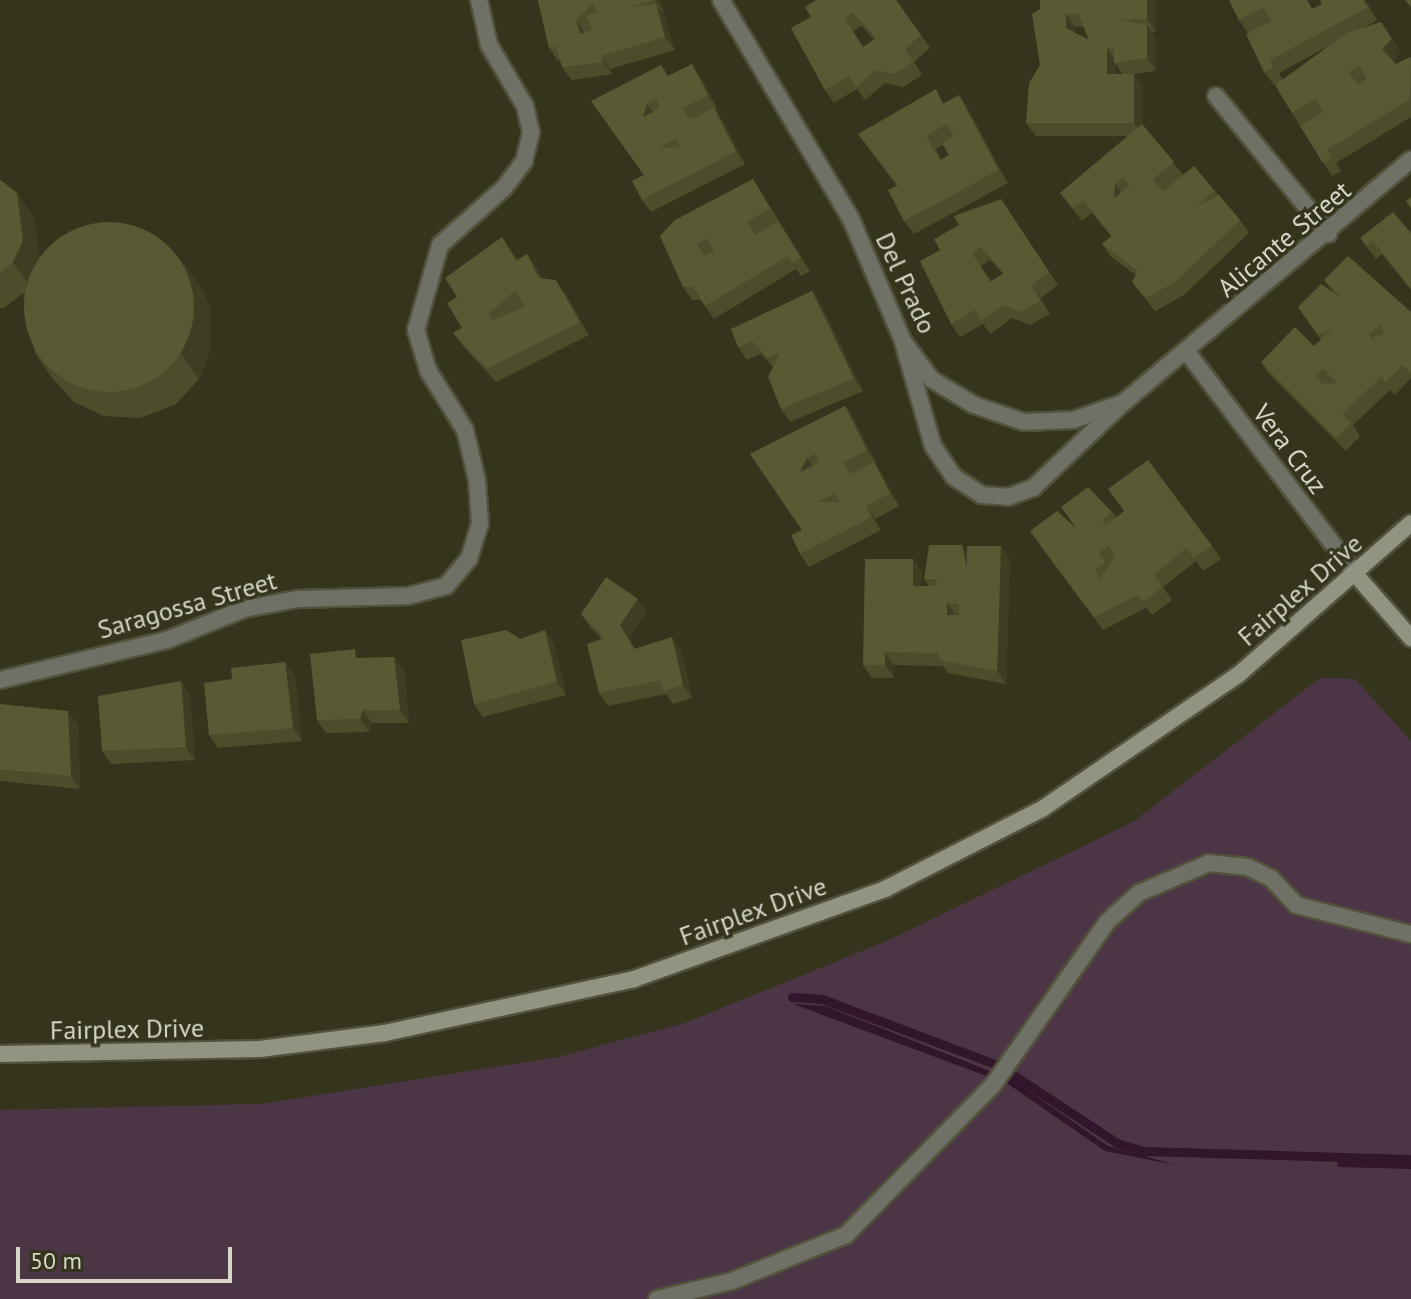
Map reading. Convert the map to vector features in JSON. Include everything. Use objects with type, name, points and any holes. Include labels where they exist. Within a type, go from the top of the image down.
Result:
[{"type":"main road","name":"Fairplex Drive","points":[[0,1054],[260,1049],[385,1033],[634,979],[885,889],[1042,809],[1238,675],[1356,575],[1411,523]]},
{"type":"main road","points":[[1356,575],[1411,638]]},
{"type":"street","name":"Saragossa Street","points":[[0,680],[167,640],[244,609],[298,599],[408,596],[446,586],[469,559],[480,524],[477,480],[465,430],[428,370],[416,330],[440,245],[504,188],[524,161],[531,132],[525,106],[489,45],[479,0]]},
{"type":"street","name":"Del Prado","points":[[721,0],[851,219],[903,341],[931,379],[974,405],[1024,422],[1073,420],[1123,403],[1187,352]]},
{"type":"street","points":[[1216,96],[1329,234]]},
{"type":"street","name":"Alicante Street","points":[[1187,352],[1329,234],[1411,160]]},
{"type":"street","points":[[903,341],[933,446],[954,477],[982,495],[1008,497],[1033,488],[1123,403]]},
{"type":"street","name":"Vera Cruz","points":[[1187,352],[1356,575]]},
{"type":"street","points":[[657,1299],[732,1281],[846,1235],[993,1085],[1108,921],[1139,893],[1209,863],[1259,872],[1296,905],[1411,934]]},
{"type":"shaded area","points":[[1320,678],[1355,679],[1411,741],[1411,1299],[0,1299],[0,1110],[261,1104],[558,1057],[685,1023],[889,940],[1133,822]]},
{"type":"shaded area","points":[[793,1004],[825,1006],[1013,1080],[1108,1146],[1176,1165],[1105,1151],[1008,1084]]},
{"type":"shaded area","points":[[1337,1161],[1411,1164],[1411,1169],[1338,1167]]},
{"type":"building","points":[[538,0],[654,0],[629,7],[656,4],[665,37],[601,56],[603,62],[562,67],[556,46],[549,48]],"holes":[[[594,3],[596,13],[587,16],[592,30],[580,34],[576,20]]]},
{"type":"building","points":[[816,0],[896,0],[921,35],[905,49],[913,62],[894,74],[876,70],[856,87],[849,76],[825,90],[791,28],[811,17],[805,7]],"holes":[[[853,13],[876,38],[863,47],[844,18]]]},
{"type":"building","points":[[1040,0],[1147,0],[1147,19],[1120,20],[1147,25],[1147,58],[1114,63],[1114,48],[1107,48],[1107,74],[1134,74],[1134,123],[1026,123],[1029,83],[1040,65],[1032,14],[1040,9]],"holes":[[[1078,13],[1089,40],[1066,28],[1066,14]]]},
{"type":"building","points":[[1229,0],[1307,0],[1312,9],[1322,4],[1320,0],[1364,0],[1368,7],[1270,60],[1274,67],[1264,72],[1246,34],[1271,21],[1264,7],[1239,20]]},
{"type":"building","points":[[1381,22],[1392,39],[1382,49],[1396,64],[1410,57],[1410,99],[1327,150],[1332,158],[1323,163],[1300,126],[1323,112],[1315,99],[1292,113],[1275,85],[1347,33]],"holes":[[[1359,66],[1367,79],[1358,85],[1349,72]]]},
{"type":"building","points":[[692,64],[708,95],[683,108],[690,120],[714,108],[736,151],[642,200],[632,181],[644,175],[591,101],[661,65],[668,76]],"holes":[[[656,99],[660,108],[643,117],[647,104]],[[676,139],[680,147],[659,148]]]},
{"type":"building","points":[[936,89],[943,104],[959,95],[999,170],[904,221],[888,190],[898,185],[858,134]],"holes":[[[947,124],[954,136],[942,143],[949,155],[940,160],[926,136]]]},
{"type":"building","points":[[1142,124],[1174,162],[1153,179],[1163,191],[1194,166],[1215,191],[1194,208],[1219,195],[1240,220],[1175,282],[1146,298],[1132,282],[1138,271],[1102,244],[1112,236],[1083,200],[1073,208],[1060,193]],"holes":[[[1123,177],[1130,185],[1114,198],[1115,184]]]},
{"type":"building","points":[[753,179],[770,208],[747,222],[755,235],[778,221],[801,258],[792,263],[788,256],[705,306],[693,287],[683,287],[660,236],[675,220]],"holes":[[[707,238],[714,251],[704,256],[697,244]]]},
{"type":"building","points":[[0,180],[17,193],[23,241],[13,262],[0,273]]},
{"type":"building","points":[[1001,199],[1049,272],[1032,285],[1041,301],[1021,312],[1003,305],[981,321],[975,310],[951,324],[920,261],[940,250],[934,239],[959,225],[954,216]],"holes":[[[981,247],[1004,273],[990,282],[972,253]]]},
{"type":"building","points":[[1393,212],[1411,233],[1411,289],[1373,241],[1367,246],[1360,238]]},
{"type":"building","points":[[109,222],[142,228],[169,247],[188,274],[194,307],[188,340],[169,367],[142,386],[109,392],[76,386],[49,367],[30,340],[24,307],[30,274],[49,247],[76,228]]},
{"type":"building","points":[[502,237],[516,261],[527,254],[539,278],[556,280],[580,322],[487,369],[453,333],[462,328],[447,303],[457,297],[445,278]],"holes":[[[515,291],[525,307],[493,320],[489,313]]]},
{"type":"building","points":[[1348,256],[1411,312],[1411,371],[1402,365],[1386,382],[1381,377],[1342,414],[1351,423],[1336,438],[1261,362],[1295,327],[1314,346],[1333,328],[1318,335],[1298,307],[1321,284],[1343,299],[1324,280]],"holes":[[[1380,324],[1384,334],[1374,337],[1376,343],[1369,335]],[[1323,369],[1338,383],[1323,384],[1315,376]]]},
{"type":"building","points":[[812,291],[854,378],[781,409],[768,377],[780,353],[768,358],[752,341],[738,347],[731,329]]},
{"type":"building","points":[[845,406],[867,450],[843,462],[850,474],[874,462],[890,493],[866,506],[872,517],[800,554],[791,535],[802,530],[750,454]],"holes":[[[815,454],[820,462],[800,472],[807,458]],[[835,493],[840,502],[818,502]]]},
{"type":"building","points":[[1148,460],[1212,546],[1194,558],[1186,548],[1154,575],[1162,587],[1143,602],[1137,595],[1094,617],[1030,531],[1057,511],[1077,529],[1061,507],[1088,487],[1112,512],[1102,520],[1106,525],[1124,511],[1108,489]],"holes":[[[1108,546],[1115,556],[1099,579],[1095,570],[1105,562],[1099,553]]]},
{"type":"building","points":[[929,545],[962,545],[967,569],[967,546],[1001,546],[997,671],[939,660],[938,653],[885,652],[885,665],[863,665],[865,559],[913,559],[913,586],[936,586],[937,579],[924,579]],"holes":[[[947,603],[959,604],[959,615],[947,615]]]},
{"type":"building","points":[[606,577],[638,599],[620,625],[634,649],[672,637],[683,685],[664,691],[660,680],[599,693],[587,644],[604,638],[581,614]]},
{"type":"building","points":[[506,630],[520,639],[545,630],[557,682],[474,704],[461,640]]},
{"type":"building","points":[[355,649],[356,658],[394,657],[400,710],[363,710],[360,719],[317,720],[310,654]]},
{"type":"building","points":[[285,662],[293,728],[209,735],[204,683],[232,679],[231,668]]},
{"type":"building","points":[[181,681],[186,747],[102,751],[98,696]]},
{"type":"building","points":[[0,704],[68,711],[71,776],[0,769]]},
{"type":"waterway","points":[[792,997],[822,999],[998,1065],[1117,1143],[1144,1151],[1411,1159]]}]
